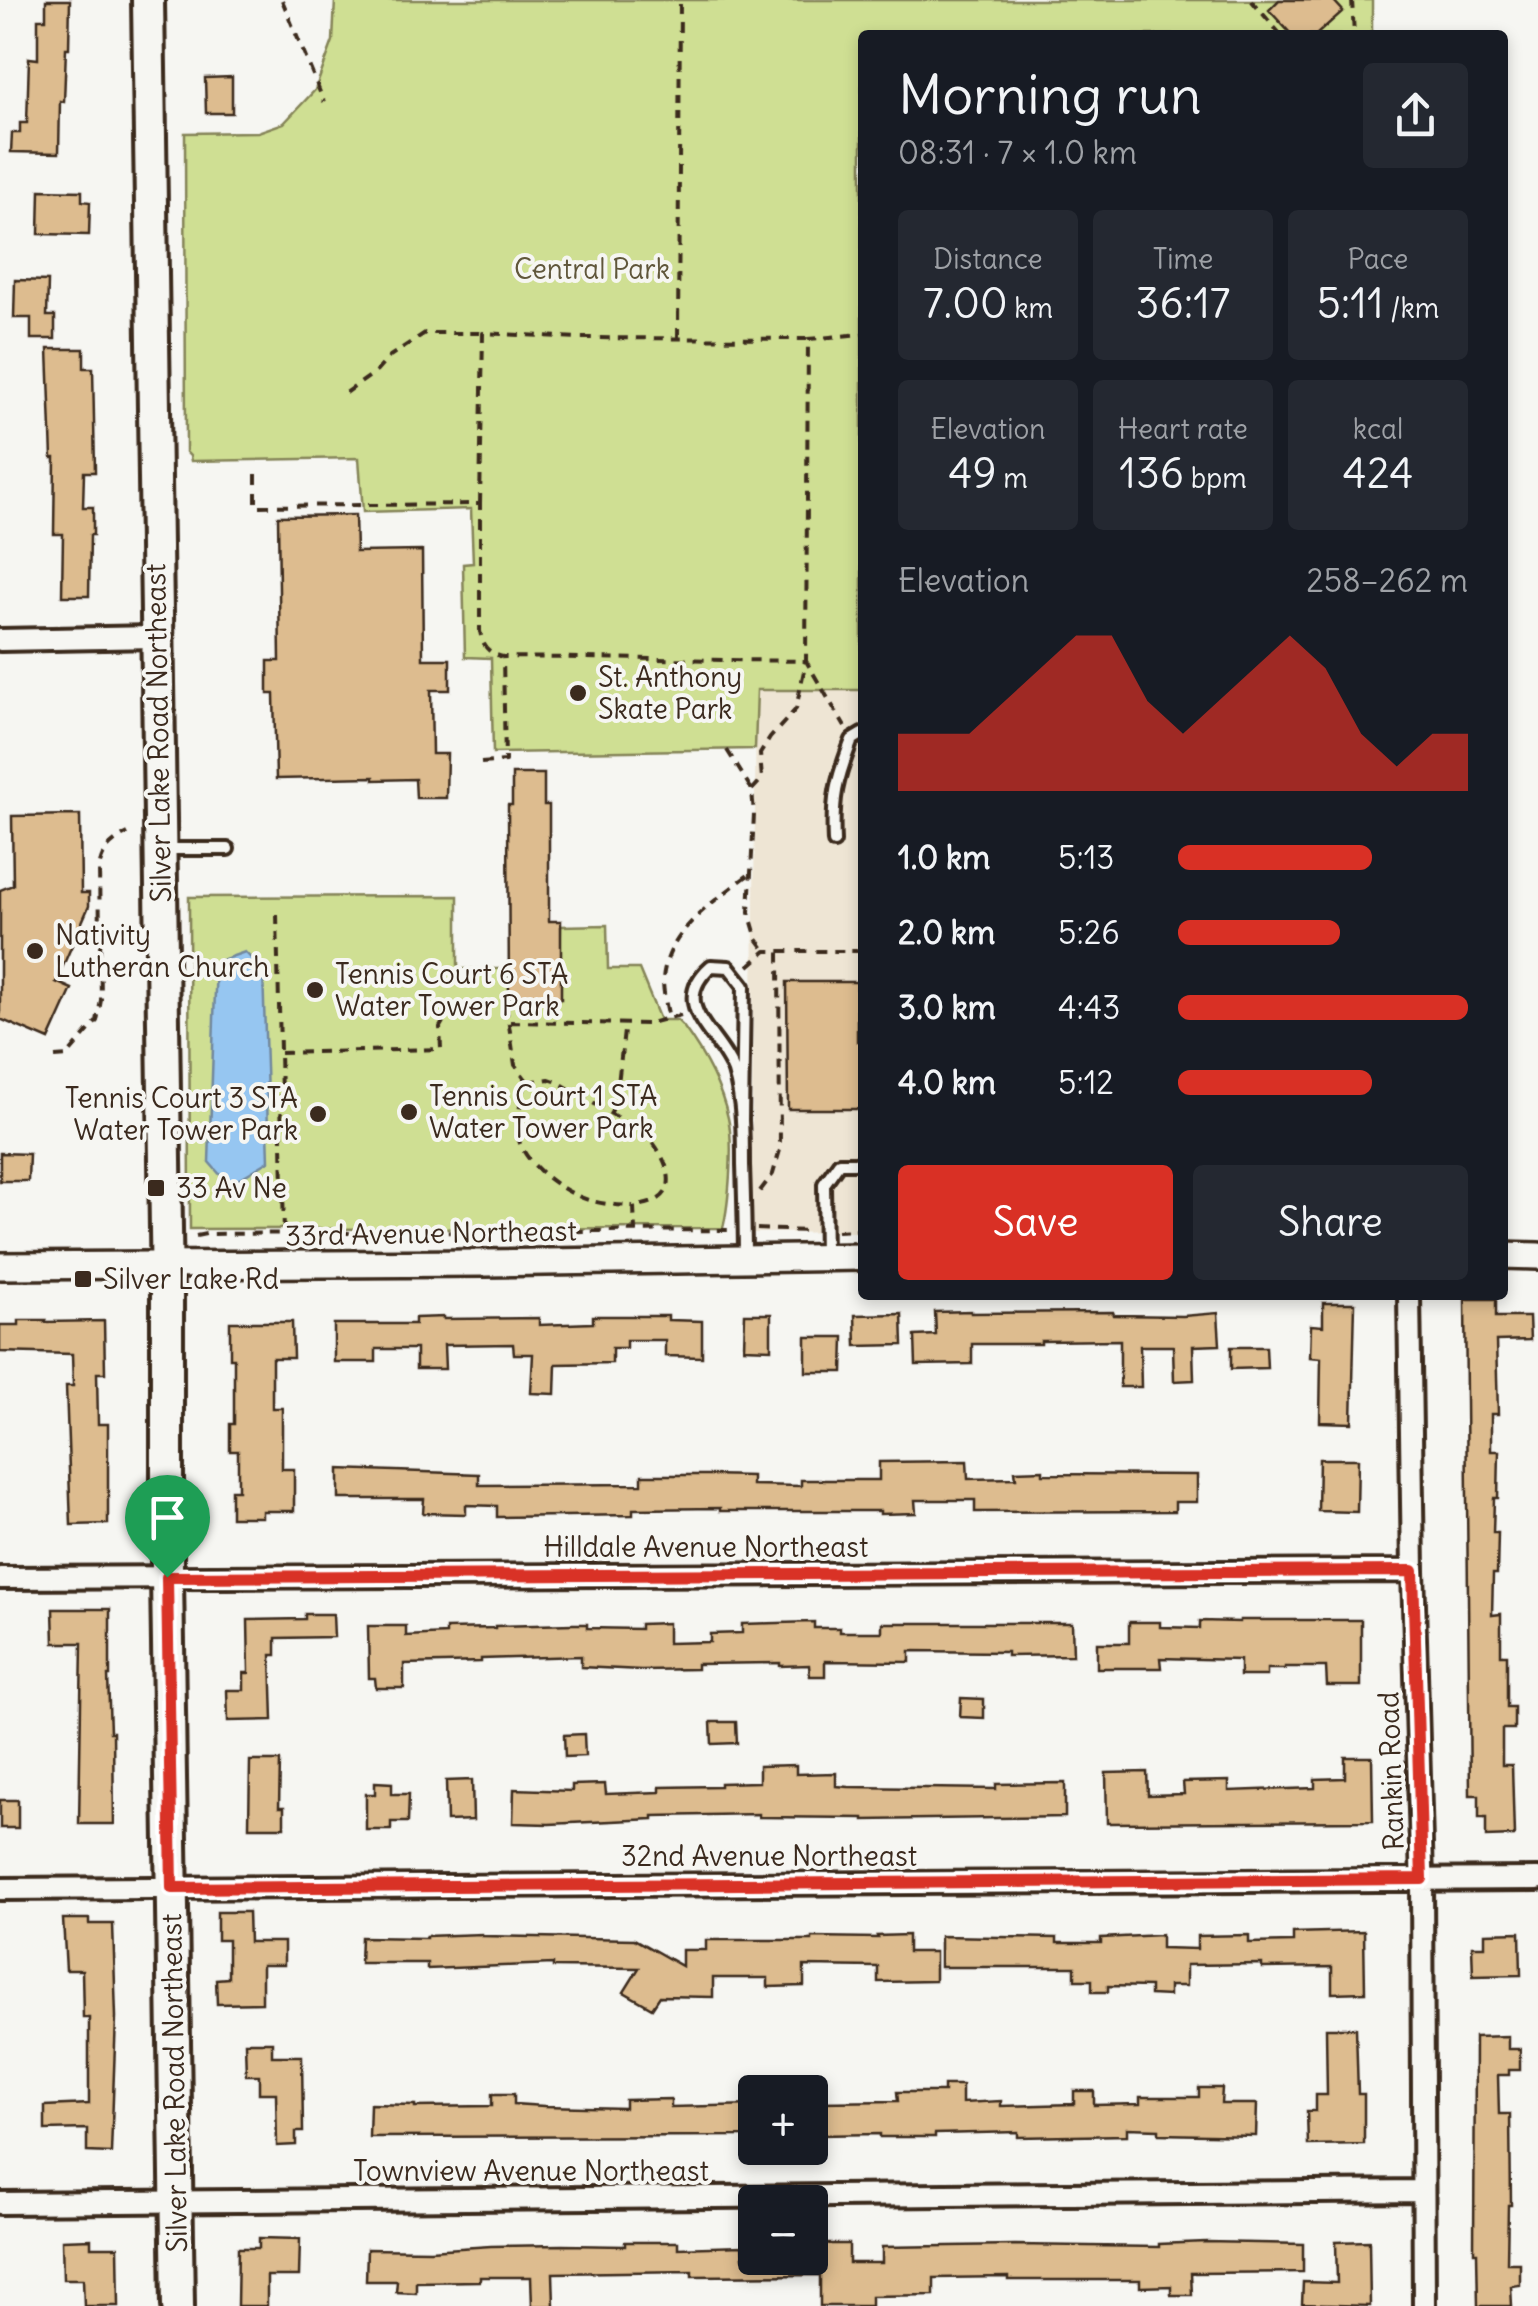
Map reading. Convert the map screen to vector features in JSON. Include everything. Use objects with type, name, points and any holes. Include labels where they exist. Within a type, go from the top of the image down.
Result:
[{"type":"main road","name":"Silver Lake Road Northeast","points":[[148,0],[178,2306]]},
{"type":"street","points":[[0,640],[155,637]]},
{"type":"street","points":[[1508,1256],[1538,1256]]},
{"type":"street","name":"33rd Avenue Northeast","points":[[0,1266],[858,1258]]},
{"type":"street","name":"Rankin Road","points":[[1410,1300],[1422,1879],[1424,2306]]},
{"type":"street","name":"Hilldale Avenue Northeast","points":[[0,1578],[1413,1571]]},
{"type":"street","name":"32nd Avenue Northeast","points":[[0,1888],[1538,1878]]},
{"type":"street","name":"Townview Avenue Northeast","points":[[0,2203],[1423,2190]]},
{"type":"lane","points":[[834,842],[833,804],[838,776],[857,737]]},
{"type":"lane","points":[[160,849],[228,849]]},
{"type":"lane","points":[[742,1120],[734,1072],[720,1045],[701,1022],[693,999],[698,978],[711,966],[729,966],[744,986],[746,1260]]},
{"type":"lane","points":[[825,1258],[824,1184],[839,1163],[858,1162]]},
{"type":"path","points":[[282,0],[324,102]]},
{"type":"path","points":[[678,338],[680,0]]},
{"type":"path","points":[[1251,0],[1278,30]]},
{"type":"path","points":[[1352,0],[1354,30]]},
{"type":"path","points":[[483,333],[483,645],[503,657],[806,661]]},
{"type":"path","points":[[346,393],[377,372],[390,356],[425,334],[808,339],[858,334]]},
{"type":"path","points":[[752,790],[762,778],[760,754],[796,710],[806,661],[808,339]]},
{"type":"path","points":[[256,474],[256,506],[480,504]]},
{"type":"path","points":[[481,763],[505,761],[503,657]]},
{"type":"path","points":[[806,661],[857,737]]},
{"type":"path","points":[[726,750],[752,790],[749,912],[757,939],[766,951]]},
{"type":"path","points":[[54,1057],[67,1056],[97,1021],[101,1000],[99,868],[102,855],[112,842],[128,833]]},
{"type":"path","points":[[669,1018],[663,976],[674,942],[703,910],[751,872]]},
{"type":"path","points":[[277,914],[284,1234]]},
{"type":"path","points":[[738,976],[766,951],[858,950]]},
{"type":"path","points":[[758,1194],[772,1174],[780,1150],[779,951]]},
{"type":"path","points":[[506,1004],[515,1065],[528,1082]]},
{"type":"path","points":[[510,1022],[647,1024],[697,1011]]},
{"type":"path","points":[[280,1053],[441,1050],[440,1027],[452,1020]]},
{"type":"path","points":[[610,1113],[617,1093],[625,1022]]},
{"type":"path","points":[[528,1082],[558,1082],[610,1113],[648,1136],[670,1174],[664,1195],[646,1205],[608,1204],[578,1197],[549,1178],[524,1154],[518,1138],[523,1088],[528,1082]]},
{"type":"path","points":[[634,1206],[634,1232]]},
{"type":"path","points":[[757,1221],[762,1229]]},
{"type":"path","points":[[196,1236],[858,1230]]},
{"type":"shaded area","points":[[756,690],[858,690],[858,1232],[751,1233]]},
{"type":"green space","name":"Central Park","points":[[335,0],[1372,0],[1372,30],[858,30],[858,690],[757,690],[755,749],[493,753],[491,658],[465,657],[463,564],[473,563],[471,509],[363,512],[359,458],[191,461],[186,452],[185,133],[258,132],[284,123],[315,90],[333,41]]},
{"type":"green space","points":[[458,896],[458,969],[560,969],[561,926],[607,925],[608,969],[639,969],[660,1020],[677,1020],[683,1026],[721,1094],[731,1142],[723,1228],[190,1229],[189,897]]},
{"type":"water","points":[[245,952],[263,971],[269,1161],[229,1185],[209,1162],[216,962]]},
{"type":"building","points":[[46,0],[70,0],[59,153],[11,152],[12,133],[20,133],[20,123],[27,123],[29,58],[38,59],[38,19],[46,19]]},
{"type":"building","points":[[1279,0],[1333,0],[1343,11],[1322,30],[1287,30],[1269,10]]},
{"type":"building","points":[[232,77],[232,113],[206,113],[205,78]]},
{"type":"building","points":[[40,190],[82,191],[82,201],[90,202],[89,235],[39,234]]},
{"type":"building","points":[[15,280],[48,281],[47,316],[55,316],[55,339],[31,339],[31,318],[14,318]]},
{"type":"building","points":[[48,349],[84,349],[84,368],[93,368],[95,472],[84,472],[83,507],[93,507],[89,596],[62,596],[63,534],[54,534],[55,458]]},
{"type":"building","points":[[355,515],[356,552],[422,551],[423,659],[450,659],[450,690],[431,690],[432,754],[447,754],[446,798],[416,798],[415,779],[276,779],[274,694],[268,694],[268,661],[280,661],[278,516]]},
{"type":"building","points":[[512,774],[544,774],[544,805],[549,805],[549,921],[561,921],[561,999],[509,999],[508,805],[512,805]]},
{"type":"building","name":"Nativity Lutheran Church","points":[[80,815],[81,893],[89,893],[89,906],[56,982],[72,989],[49,1040],[0,1019],[0,890],[13,885],[12,816]]},
{"type":"building","points":[[787,982],[857,982],[858,1109],[788,1109]]},
{"type":"building","points":[[0,1153],[29,1154],[28,1181],[0,1181]]},
{"type":"building","points":[[1465,1300],[1496,1300],[1496,1317],[1529,1317],[1530,1340],[1496,1341],[1498,1414],[1491,1414],[1491,1451],[1499,1451],[1493,1533],[1498,1533],[1497,1574],[1493,1574],[1492,1615],[1501,1614],[1501,1655],[1507,1655],[1507,1707],[1514,1707],[1514,1729],[1502,1729],[1502,1765],[1512,1765],[1514,1836],[1486,1837],[1486,1818],[1479,1818],[1479,1795],[1470,1795]]},
{"type":"building","points":[[1323,1303],[1355,1303],[1352,1423],[1320,1422],[1321,1358],[1310,1357],[1311,1325],[1323,1326]]},
{"type":"building","points":[[935,1312],[1183,1316],[1218,1313],[1220,1345],[1193,1346],[1194,1380],[1174,1381],[1173,1346],[1140,1346],[1141,1387],[1120,1387],[1120,1340],[972,1344],[972,1364],[916,1365],[915,1336],[936,1335]]},
{"type":"building","points":[[745,1314],[771,1314],[771,1349],[744,1348]]},
{"type":"building","points":[[902,1314],[903,1345],[856,1346],[855,1315]]},
{"type":"building","points":[[593,1316],[668,1316],[668,1320],[702,1321],[702,1357],[665,1356],[665,1340],[626,1340],[626,1348],[612,1348],[612,1363],[556,1364],[555,1394],[531,1393],[533,1354],[514,1354],[513,1344],[444,1345],[445,1369],[416,1369],[416,1349],[376,1349],[376,1362],[334,1362],[334,1324],[415,1324],[415,1318],[444,1317],[539,1318],[539,1325],[593,1323]]},
{"type":"building","points":[[19,1320],[104,1321],[105,1373],[97,1373],[98,1424],[108,1424],[108,1524],[71,1525],[66,1386],[73,1386],[72,1354],[0,1352],[0,1325],[19,1325]]},
{"type":"building","points":[[230,1322],[292,1322],[293,1358],[272,1358],[272,1408],[282,1408],[282,1469],[294,1469],[294,1511],[262,1511],[262,1517],[231,1517],[231,1490],[238,1490],[238,1451],[230,1451],[234,1358],[230,1358]]},
{"type":"building","points":[[806,1337],[844,1337],[843,1372],[806,1372]]},
{"type":"building","points":[[1231,1347],[1266,1347],[1267,1368],[1231,1369]]},
{"type":"building","points":[[1319,1459],[1358,1459],[1357,1512],[1318,1511]]},
{"type":"building","points":[[967,1461],[968,1479],[1016,1478],[1015,1471],[1043,1470],[1043,1474],[1197,1475],[1197,1502],[1175,1502],[1175,1511],[975,1512],[975,1500],[915,1500],[916,1513],[720,1508],[633,1509],[633,1515],[497,1517],[497,1506],[466,1505],[466,1514],[423,1513],[424,1499],[339,1499],[339,1469],[479,1474],[479,1485],[642,1484],[642,1475],[708,1475],[752,1476],[752,1485],[801,1486],[801,1480],[879,1480],[879,1462]]},
{"type":"building","points":[[53,1609],[110,1609],[108,1676],[114,1824],[79,1824],[82,1643],[54,1643]]},
{"type":"building","points":[[305,1614],[333,1614],[334,1637],[276,1638],[276,1655],[271,1655],[273,1720],[228,1721],[227,1690],[244,1690],[244,1673],[249,1673],[248,1620],[305,1619]]},
{"type":"building","points":[[1361,1620],[1361,1686],[1327,1686],[1326,1667],[1285,1667],[1267,1669],[1267,1676],[1240,1676],[1240,1660],[1160,1658],[1161,1668],[1097,1668],[1097,1643],[1129,1643],[1129,1622],[1200,1628],[1200,1621]]},
{"type":"building","points":[[814,1622],[814,1628],[840,1628],[840,1632],[882,1632],[882,1623],[1072,1623],[1073,1655],[910,1651],[910,1662],[825,1661],[825,1676],[810,1676],[809,1665],[780,1663],[697,1664],[697,1669],[641,1670],[581,1667],[581,1656],[481,1659],[404,1664],[404,1688],[376,1688],[375,1678],[369,1678],[368,1626],[406,1626],[406,1636],[495,1626],[587,1624],[587,1628],[640,1629],[640,1624],[668,1623],[668,1643],[710,1642],[710,1634],[742,1633],[742,1624]]},
{"type":"building","points":[[961,1698],[984,1699],[984,1718],[960,1717]]},
{"type":"building","points":[[711,1722],[736,1722],[737,1743],[712,1744]]},
{"type":"building","points":[[584,1734],[585,1756],[565,1757],[564,1735]]},
{"type":"building","points":[[1345,1757],[1372,1757],[1373,1821],[1107,1823],[1106,1773],[1147,1772],[1148,1795],[1184,1794],[1183,1782],[1229,1781],[1229,1791],[1315,1788],[1315,1779],[1345,1778]]},
{"type":"building","points":[[250,1761],[280,1761],[279,1807],[284,1807],[284,1827],[249,1827]]},
{"type":"building","points":[[796,1765],[796,1774],[836,1773],[836,1786],[849,1787],[996,1789],[996,1784],[1065,1783],[1065,1817],[864,1820],[759,1814],[513,1823],[514,1789],[572,1791],[572,1785],[605,1784],[606,1794],[660,1792],[660,1787],[759,1782],[759,1766]]},
{"type":"building","points":[[472,1780],[473,1820],[447,1821],[446,1781]]},
{"type":"building","points":[[375,1782],[392,1783],[392,1794],[409,1794],[408,1822],[391,1822],[391,1830],[366,1830],[366,1794],[375,1794]]},
{"type":"building","points":[[0,1800],[18,1800],[18,1828],[0,1828]]},
{"type":"building","points":[[217,1912],[248,1912],[249,1942],[284,1942],[284,1965],[262,1965],[262,2003],[217,2004],[216,1979],[228,1978],[228,1940],[217,1940]]},
{"type":"building","points":[[63,1919],[113,1924],[116,2017],[111,2153],[87,2152],[87,2129],[45,2130],[45,2106],[89,2104],[89,2018],[83,2018],[82,1970],[66,1970]]},
{"type":"building","points":[[1364,1931],[1365,1992],[1332,1993],[1332,1967],[1186,1965],[1186,1986],[1169,1986],[1169,1996],[1150,1995],[1150,1987],[1108,1986],[1108,1992],[1092,1992],[1092,1980],[1075,1980],[1075,1967],[940,1967],[940,1936],[1057,1938],[1057,1943],[1101,1943],[1101,1938],[1161,1935],[1161,1948],[1197,1949],[1197,1936],[1249,1935],[1249,1943],[1293,1942],[1293,1933]]},
{"type":"building","points":[[1520,1932],[1521,1975],[1473,1976],[1472,1946],[1485,1946],[1485,1933]]},
{"type":"building","points":[[482,1934],[634,1939],[682,1966],[682,1950],[706,1950],[706,1940],[908,1935],[908,1952],[935,1952],[935,1981],[878,1982],[878,1967],[804,1966],[804,1986],[768,1987],[768,1978],[713,1978],[713,1997],[660,1996],[652,2008],[624,1992],[639,1968],[553,1964],[427,1969],[427,1963],[360,1963],[361,1937]]},
{"type":"building","points":[[1326,2028],[1356,2028],[1358,2094],[1364,2094],[1364,2144],[1308,2145],[1307,2111],[1316,2111],[1316,2095],[1327,2095]]},
{"type":"building","points":[[1508,2036],[1508,2049],[1520,2049],[1520,2070],[1498,2075],[1499,2114],[1510,2114],[1507,2263],[1520,2263],[1520,2285],[1511,2286],[1512,2306],[1478,2306],[1474,2252],[1475,2037]]},
{"type":"building","points":[[245,2042],[272,2042],[272,2056],[302,2056],[303,2132],[296,2132],[296,2145],[277,2146],[276,2093],[259,2093],[259,2075],[246,2075]]},
{"type":"building","points":[[944,2085],[962,2085],[962,2103],[1001,2101],[1001,2106],[1074,2104],[1074,2091],[1094,2091],[1094,2105],[1140,2104],[1140,2097],[1199,2097],[1199,2088],[1222,2088],[1221,2104],[1257,2104],[1256,2136],[1159,2134],[1159,2129],[1127,2128],[1127,2135],[828,2135],[828,2102],[898,2101],[897,2092],[944,2092]]},
{"type":"building","points":[[492,2094],[514,2094],[514,2104],[544,2106],[625,2108],[625,2100],[671,2099],[671,2107],[738,2105],[738,2136],[369,2137],[370,2104],[492,2106]]},
{"type":"building","points":[[259,2238],[300,2239],[299,2276],[267,2276],[267,2306],[237,2306],[238,2248],[259,2248]]},
{"type":"building","points":[[91,2239],[91,2247],[118,2247],[119,2306],[84,2306],[83,2279],[63,2279],[62,2240]]},
{"type":"building","points":[[1369,2241],[1370,2306],[1302,2304],[1303,2282],[1337,2283],[1336,2242]]},
{"type":"building","points":[[625,2242],[678,2242],[678,2248],[738,2246],[738,2275],[820,2275],[692,2276],[692,2271],[553,2273],[554,2306],[532,2306],[531,2277],[416,2282],[416,2293],[396,2292],[397,2281],[366,2281],[367,2249],[625,2246]]},
{"type":"building","points":[[828,2244],[849,2244],[849,2263],[882,2263],[882,2247],[1303,2244],[1303,2272],[1191,2273],[1192,2295],[1171,2295],[1171,2286],[1140,2287],[1140,2280],[934,2278],[934,2295],[871,2296],[871,2306],[820,2306],[820,2275],[828,2275]]},
{"type":"place","name":"St. Anthony Skate Park","points":[[578,693]]},
{"type":"place","name":"Nativity Lutheran Church","points":[[35,951]]},
{"type":"place","name":"Tennis Court 6 STA Water Tower Park","points":[[315,990]]},
{"type":"place","name":"Tennis Court 1 STA Water Tower Park","points":[[409,1112]]},
{"type":"place","name":"Tennis Court 3 STA Water Tower Park","points":[[318,1114]]},
{"type":"place","name":"33 Av Ne","points":[[156,1188]]},
{"type":"place","name":"Silver Lake Rd","points":[[83,1279]]},
{"type":"route","points":[[1413,1571],[1422,1879],[172,1888],[167,1577],[1413,1571]]}]
